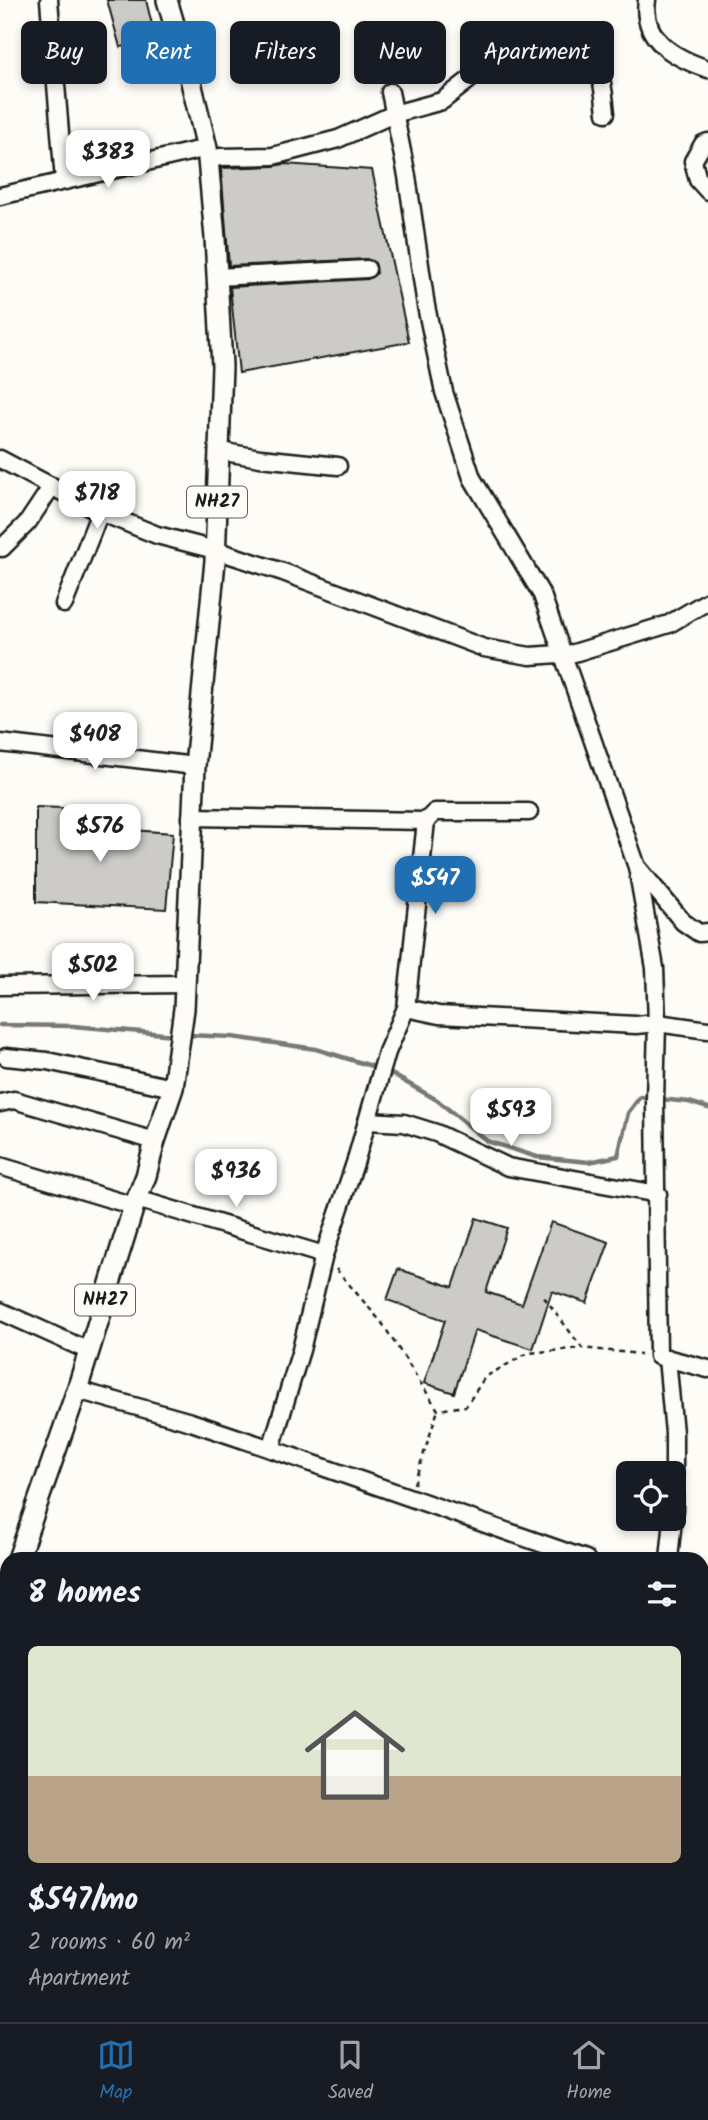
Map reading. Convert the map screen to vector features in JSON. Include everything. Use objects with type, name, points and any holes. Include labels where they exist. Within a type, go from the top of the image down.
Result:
[{"type":"main road","name":"NH27","points":[[21,1552],[77,1390],[173,1088],[187,984],[191,817],[215,550],[222,366],[208,154],[190,78],[167,0]]},
{"type":"street","points":[[49,0],[64,181]]},
{"type":"street","points":[[647,0],[645,15],[650,31],[664,47],[690,63],[708,69]]},
{"type":"street","points":[[0,196],[208,154],[220,157],[273,156],[308,148],[338,139],[394,114],[442,101],[501,55],[582,53],[591,58],[599,69],[606,113]]},
{"type":"street","points":[[390,92],[407,176],[426,306],[444,393],[472,478],[542,595],[637,867],[655,968],[655,1097],[663,1357],[674,1433],[674,1510],[670,1552]]},
{"type":"street","points":[[708,142],[703,144],[693,161],[698,180],[708,191]]},
{"type":"street","points":[[218,277],[367,269]]},
{"type":"street","points":[[219,451],[338,466]]},
{"type":"street","points":[[0,459],[100,512],[158,535],[283,572],[484,648],[530,656],[574,653],[669,624],[708,601]]},
{"type":"street","points":[[2,548],[28,522],[52,486]]},
{"type":"street","points":[[64,604],[100,512]]},
{"type":"street","points":[[0,743],[195,766]]},
{"type":"street","points":[[271,1449],[301,1350],[324,1255],[355,1163],[387,1052],[406,1008],[426,821],[435,812],[529,812]]},
{"type":"street","points":[[191,817],[426,821]]},
{"type":"street","points":[[637,867],[683,922],[699,933],[708,932]]},
{"type":"street","points":[[0,986],[187,984]]},
{"type":"street","points":[[406,1008],[439,1015],[636,1025],[657,1023],[708,1030]]},
{"type":"street","points":[[6,1057],[47,1061],[173,1088]]},
{"type":"street","points":[[0,1103],[15,1100],[155,1141]]},
{"type":"street","points":[[367,1121],[404,1123],[436,1133],[508,1167],[658,1194]]},
{"type":"street","points":[[0,1166],[324,1255]]},
{"type":"street","points":[[0,1311],[89,1351]]},
{"type":"street","points":[[663,1357],[708,1369]]},
{"type":"street","points":[[77,1390],[191,1422],[566,1552]]},
{"type":"path","points":[[324,1255],[382,1323],[438,1410]]},
{"type":"path","points":[[544,1297],[582,1348]]},
{"type":"path","points":[[438,1410],[466,1406],[485,1377],[528,1353],[582,1348],[663,1357]]},
{"type":"path","points":[[409,1498],[438,1410]]},
{"type":"building","points":[[107,0],[146,0],[151,21],[121,21],[120,47]]},
{"type":"building","points":[[284,164],[372,170],[409,342],[239,373],[230,287],[368,279],[377,273],[375,263],[366,259],[229,266],[221,168]]},
{"type":"building","points":[[36,807],[62,808],[61,825],[173,833],[166,909],[36,902]]},
{"type":"building","points":[[476,1218],[507,1228],[486,1292],[522,1304],[551,1222],[609,1242],[587,1303],[552,1291],[533,1349],[475,1330],[454,1393],[424,1383],[445,1320],[387,1300],[398,1269],[453,1287]]},
{"type":"waterway","points":[[0,1025],[73,1026],[175,1035]]},
{"type":"waterway","points":[[187,1035],[232,1037],[316,1049],[378,1068]]},
{"type":"waterway","points":[[386,1071],[437,1100],[487,1141],[537,1157],[589,1162],[618,1156],[628,1113],[640,1097],[689,1102],[708,1108]]}]
